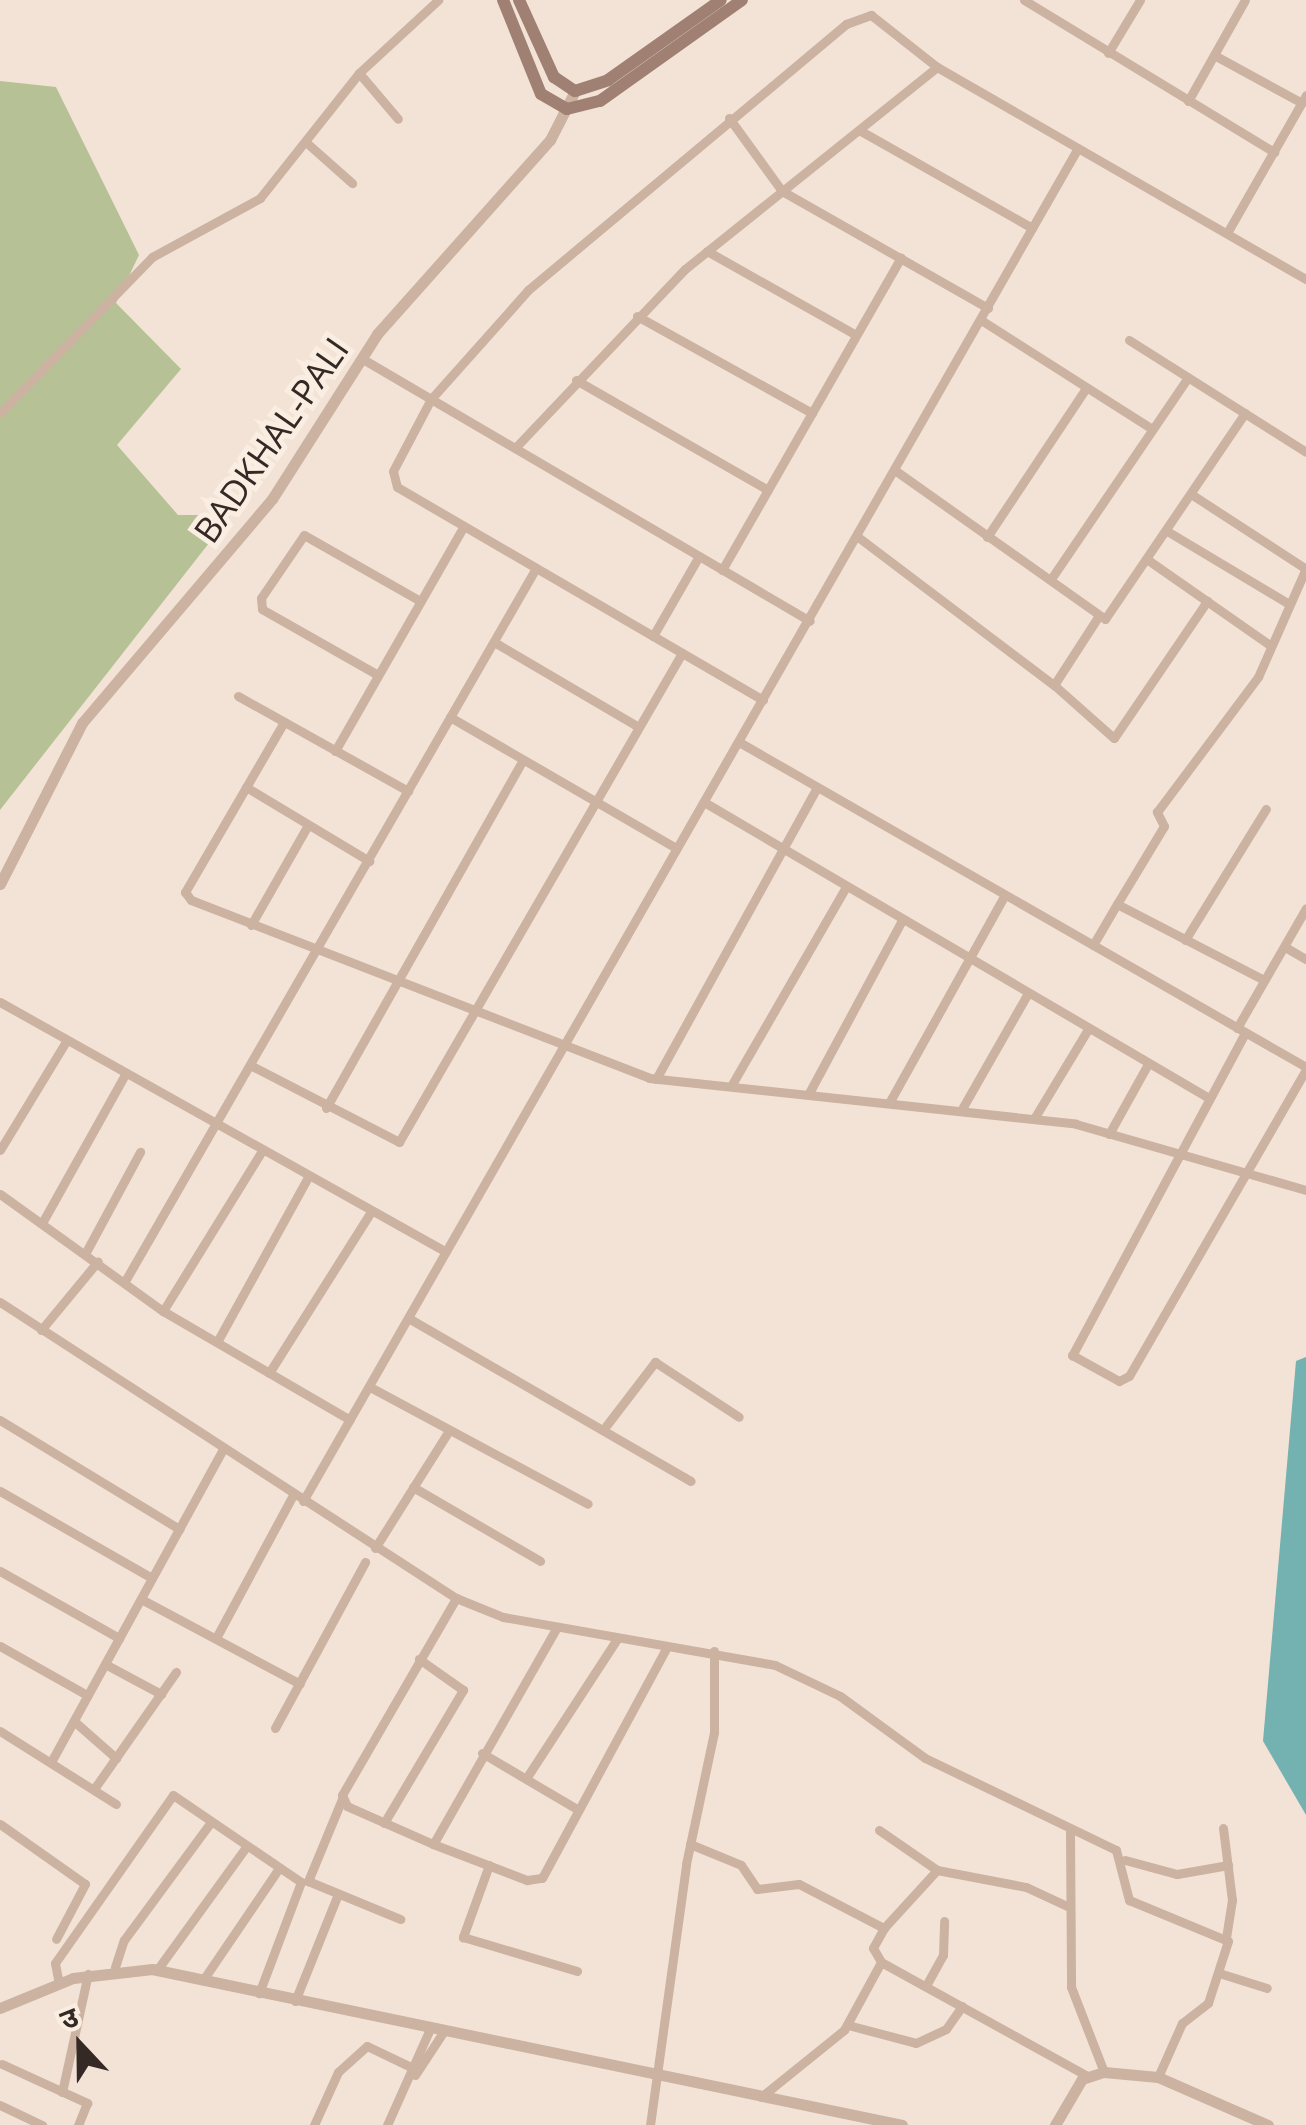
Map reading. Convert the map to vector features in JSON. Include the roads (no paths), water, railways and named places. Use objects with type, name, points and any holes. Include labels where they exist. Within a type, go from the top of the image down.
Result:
[{"type":"main road","points":[[503,0],[540,94],[568,109],[600,102],[742,0]]},
{"type":"main road","points":[[519,0],[554,77],[575,91],[608,80],[721,0]]},
{"type":"street","points":[[0,413],[152,257],[243,214],[308,144],[359,73],[438,0]]},
{"type":"street","points":[[1024,0],[1274,152]]},
{"type":"street","points":[[1040,12],[1050,0]]},
{"type":"street","points":[[1108,53],[1140,0]]},
{"type":"street","points":[[1188,100],[1245,0]]},
{"type":"street","points":[[764,700],[398,487],[393,471],[432,399],[528,290],[729,118],[864,12],[937,68],[1306,278]]},
{"type":"street","points":[[1214,55],[1304,99],[1227,233]]},
{"type":"street","points":[[516,448],[637,316],[707,251],[937,68]]},
{"type":"street","points":[[359,73],[398,119]]},
{"type":"street","name":"BADKHAL-PALI","points":[[0,884],[82,723],[272,499],[362,358],[568,109],[575,91]]},
{"type":"street","points":[[729,118],[782,191],[988,308]]},
{"type":"street","points":[[859,130],[1032,228]]},
{"type":"street","points":[[308,144],[352,183]]},
{"type":"street","points":[[303,1501],[410,1319],[441,1249],[559,1042],[810,621],[1078,148]]},
{"type":"street","points":[[707,251],[856,336]]},
{"type":"street","points":[[722,570],[900,258]]},
{"type":"street","points":[[637,316],[812,413]]},
{"type":"street","points":[[981,320],[1152,430]]},
{"type":"street","points":[[1129,340],[1306,452]]},
{"type":"street","points":[[362,358],[810,621]]},
{"type":"street","points":[[1053,576],[1188,377]]},
{"type":"street","points":[[576,380],[768,490]]},
{"type":"street","points":[[987,537],[1086,388]]},
{"type":"street","points":[[1054,685],[1098,618],[1109,616],[1245,414]]},
{"type":"street","points":[[896,471],[987,537],[1053,576],[1098,618]]},
{"type":"street","points":[[1093,946],[1164,826],[1157,812],[1258,676],[1306,569],[1192,494]]},
{"type":"street","points":[[335,751],[464,526]]},
{"type":"street","points":[[1167,531],[1290,604]]},
{"type":"street","points":[[378,675],[262,608],[260,598],[304,534],[420,602]]},
{"type":"street","points":[[858,537],[1054,685],[1114,738],[1206,601]]},
{"type":"street","points":[[652,636],[699,556]]},
{"type":"street","points":[[1148,560],[1270,645]]},
{"type":"street","points":[[125,1280],[536,568]]},
{"type":"street","points":[[494,642],[639,728]]},
{"type":"street","points":[[250,1065],[326,1108],[399,1142],[682,653]]},
{"type":"street","points":[[238,696],[408,791]]},
{"type":"street","points":[[450,718],[676,848]]},
{"type":"street","points":[[284,722],[185,892],[250,924],[398,984],[656,1079],[963,1107],[1035,1118],[1109,1134],[1306,1190]]},
{"type":"street","points":[[739,742],[1241,1030],[1306,1068],[1119,1381],[1070,1346],[1208,1098],[1241,1030],[1264,980],[1306,908]]},
{"type":"street","points":[[326,1108],[523,760]]},
{"type":"street","points":[[656,1079],[817,787]]},
{"type":"street","points":[[246,788],[368,861]]},
{"type":"street","points":[[704,802],[780,853],[1208,1098]]},
{"type":"street","points":[[1185,940],[1266,809]]},
{"type":"street","points":[[250,924],[307,827]]},
{"type":"street","points":[[731,1086],[844,890]]},
{"type":"street","points":[[889,1103],[1005,895]]},
{"type":"street","points":[[1117,904],[1264,980]]},
{"type":"street","points":[[808,1093],[901,922]]},
{"type":"street","points":[[1284,947],[1306,959]]},
{"type":"street","points":[[963,1107],[1027,994]]},
{"type":"street","points":[[0,1002],[370,1213],[441,1249]]},
{"type":"street","points":[[1035,1118],[1088,1029]]},
{"type":"street","points":[[0,1150],[67,1040]]},
{"type":"street","points":[[1109,1134],[1148,1064]]},
{"type":"street","points":[[42,1223],[126,1073]]},
{"type":"street","points":[[163,1312],[262,1151]]},
{"type":"street","points":[[86,1252],[140,1152]]},
{"type":"street","points":[[217,1342],[308,1177]]},
{"type":"street","points":[[0,1194],[125,1280],[163,1312],[350,1420]]},
{"type":"street","points":[[269,1373],[370,1213]]},
{"type":"street","points":[[41,1330],[98,1261]]},
{"type":"street","points":[[0,1302],[222,1452],[456,1598],[557,1627],[667,1647],[714,1651],[840,1696],[925,1758],[1125,1860],[1178,1874],[1228,1866]]},
{"type":"street","points":[[410,1319],[606,1426],[691,1481]]},
{"type":"street","points":[[606,1426],[655,1362],[739,1418]]},
{"type":"street","points":[[370,1387],[588,1504]]},
{"type":"street","points":[[0,1437],[4,1422],[180,1529]]},
{"type":"street","points":[[375,1548],[448,1432]]},
{"type":"street","points":[[51,1762],[222,1452]]},
{"type":"street","points":[[413,1487],[540,1561]]},
{"type":"street","points":[[0,1492],[152,1578]]},
{"type":"street","points":[[216,1638],[292,1495]]},
{"type":"street","points":[[275,1728],[365,1562]]},
{"type":"street","points":[[0,1572],[119,1638]]},
{"type":"street","points":[[400,1920],[308,1881],[342,1799],[456,1598]]},
{"type":"street","points":[[141,1599],[300,1684]]},
{"type":"street","points":[[432,1844],[557,1627]]},
{"type":"street","points":[[527,1777],[616,1638]]},
{"type":"street","points":[[0,1646],[87,1695]]},
{"type":"street","points":[[342,1799],[432,1844],[488,1865],[542,1878],[575,1808],[667,1647]]},
{"type":"street","points":[[650,2125],[690,1844],[714,1732],[714,1651]]},
{"type":"street","points":[[384,1823],[463,1690],[420,1659]]},
{"type":"street","points":[[105,1664],[161,1694]]},
{"type":"street","points":[[94,1789],[176,1672]]},
{"type":"street","points":[[75,1722],[116,1758]]},
{"type":"street","points":[[0,1730],[116,1804]]},
{"type":"street","points":[[482,1752],[575,1808]]},
{"type":"street","points":[[59,1984],[56,1962],[173,1796],[302,1882],[259,1993]]},
{"type":"street","points":[[115,1968],[124,1940],[211,1822]]},
{"type":"street","points":[[0,1824],[85,1884],[56,1939]]},
{"type":"street","points":[[1158,2077],[1219,1974],[1226,1936],[1228,1866],[1222,1828]]},
{"type":"street","points":[[878,1830],[937,1870],[1026,1887],[1068,1906]]},
{"type":"street","points":[[1070,1832],[1072,1987],[1104,2072]]},
{"type":"street","points":[[690,1844],[740,1864],[758,1889],[800,1884],[884,1928]]},
{"type":"street","points":[[157,1970],[246,1847]]},
{"type":"street","points":[[1125,1860],[1129,1900],[1226,1936]]},
{"type":"street","points":[[488,1865],[464,1936],[576,1971]]},
{"type":"street","points":[[203,1980],[279,1868]]},
{"type":"street","points":[[937,1870],[884,1928],[874,1948],[880,1962],[928,1982],[962,2006],[1086,2075],[1104,2072],[1158,2077],[1268,2125]]},
{"type":"street","points":[[295,2001],[338,1894]]},
{"type":"street","points":[[928,1982],[943,1955],[944,1921]]},
{"type":"street","points":[[761,2097],[848,2025],[880,1962]]},
{"type":"street","points":[[0,2008],[88,1974],[115,1968],[157,1970],[435,2033],[761,2097],[856,2121],[902,2125]]},
{"type":"street","points":[[62,2092],[88,1974]]},
{"type":"street","points":[[1219,1974],[1267,1988]]},
{"type":"street","points":[[848,2025],[916,2043],[946,2029],[962,2006]]},
{"type":"street","points":[[387,2125],[435,2033]]},
{"type":"street","points":[[314,2125],[338,2072],[367,2046],[415,2072]]},
{"type":"street","points":[[2,2064],[87,2103],[78,2125]]},
{"type":"street","points":[[1055,2125],[1086,2075]]},
{"type":"street","points":[[0,2105],[42,2125]]},
{"type":"water","points":[[1306,1357],[1306,1815],[1263,1741],[1296,1361]]}]
